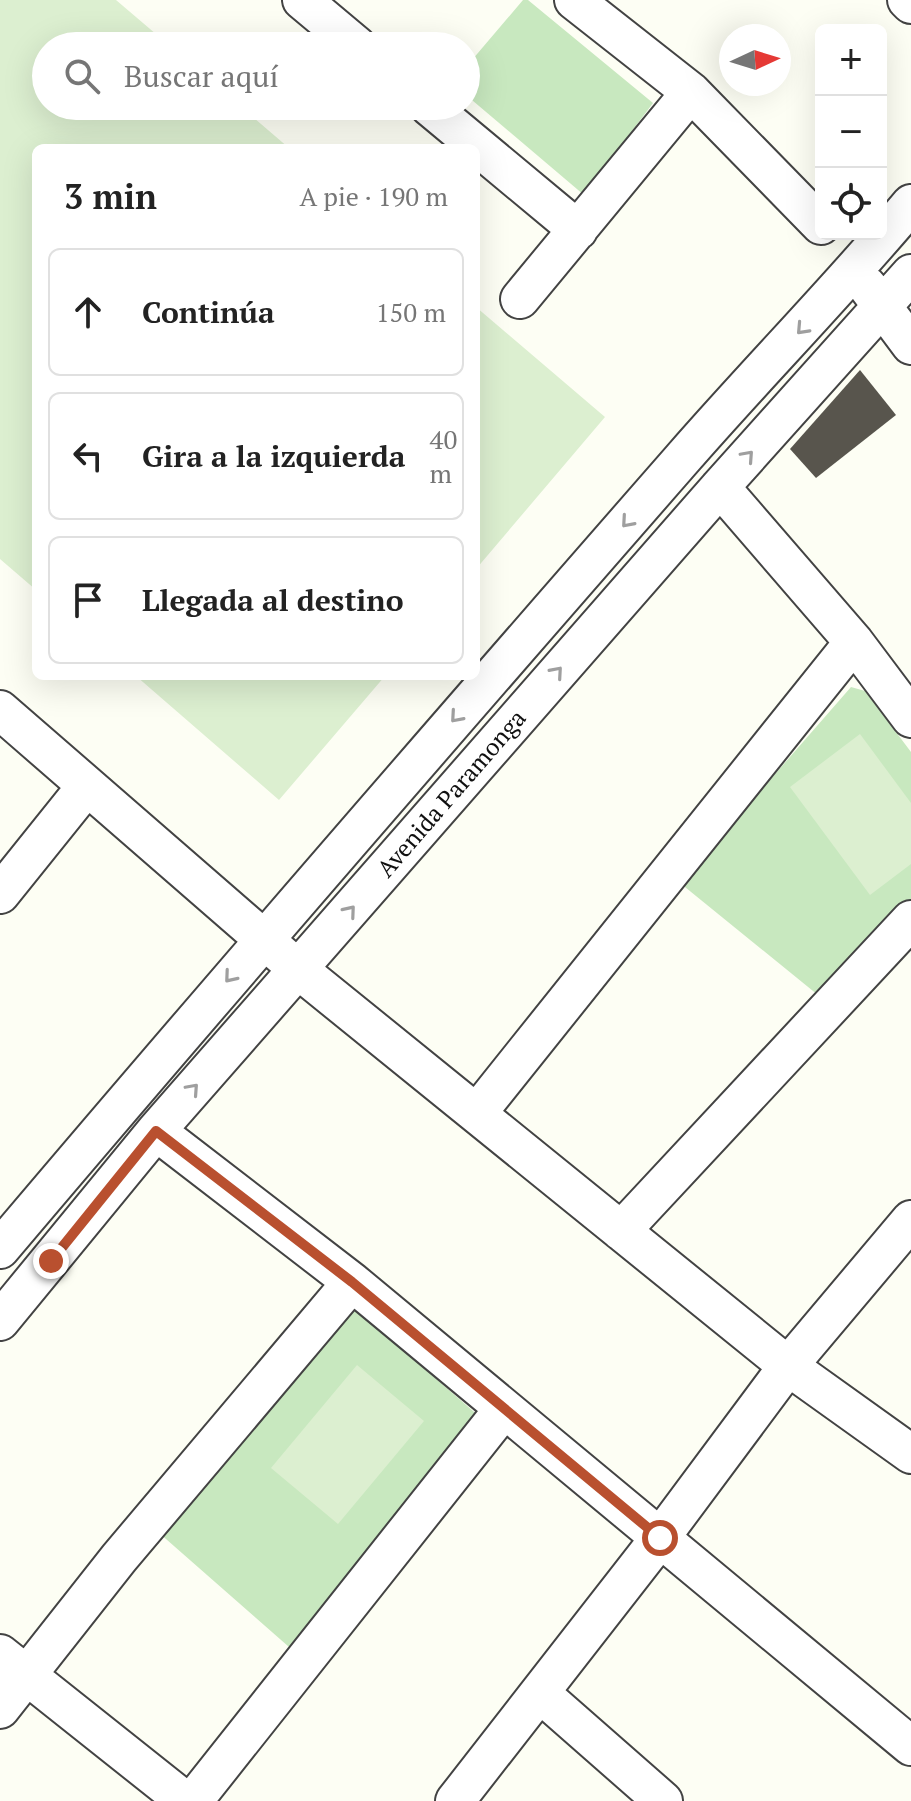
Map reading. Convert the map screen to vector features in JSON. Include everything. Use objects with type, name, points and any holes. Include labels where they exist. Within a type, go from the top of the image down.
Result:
[{"type":"street","points":[[574,0],[691,92],[815,219]]},
{"type":"street","points":[[320,6],[344,32]]},
{"type":"street","points":[[520,299],[691,92]]},
{"type":"street","points":[[446,120],[475,144]]},
{"type":"street","points":[[480,148],[578,230]]},
{"type":"street","name":"Avenida Paramonga","points":[[5,1232],[690,450],[855,272],[911,204]]},
{"type":"street","points":[[831,240],[911,345]]},
{"type":"street","name":"Avenida Paramonga","points":[[0,1321],[156,1131],[720,487],[911,274]]},
{"type":"street","points":[[720,487],[854,642],[911,718]]},
{"type":"street","points":[[477,1113],[854,642]]},
{"type":"street","points":[[0,710],[299,970],[788,1366],[911,1454]]},
{"type":"street","points":[[0,894],[86,787]]},
{"type":"street","points":[[621,1231],[911,920]]},
{"type":"street","points":[[156,1131],[352,1282],[911,1746]]},
{"type":"street","points":[[455,1801],[660,1538],[788,1366],[911,1220]]},
{"type":"street","points":[[5,1232],[51,1261]]},
{"type":"street","points":[[0,1709],[13,1665],[119,1558],[352,1282]]},
{"type":"street","points":[[193,1801],[503,1410]]},
{"type":"street","points":[[13,1665],[185,1801]]},
{"type":"street","points":[[540,1693],[663,1801]]},
{"type":"green space","points":[[0,0],[116,0],[154,32],[32,32],[32,120],[256,120],[284,144],[32,144],[32,587],[0,559]]},
{"type":"green space","points":[[523,0],[528,0],[653,103],[584,195],[480,107],[480,51]]},
{"type":"green space","points":[[480,310],[605,417],[480,564]]},
{"type":"green space","points":[[141,680],[382,680],[279,800]]},
{"type":"green space","points":[[851,687],[865,691],[911,752],[911,909],[829,1004],[680,883]]},
{"type":"green space","points":[[860,734],[911,803],[911,864],[870,895],[790,787]]},
{"type":"green space","points":[[348,1302],[481,1418],[297,1654],[158,1532]]},
{"type":"green space","points":[[357,1365],[424,1421],[338,1524],[271,1468]]},
{"type":"building","points":[[860,370],[896,415],[816,478],[790,449]]},
{"type":"route","points":[[51,1261],[156,1131],[352,1282],[660,1538]]}]
